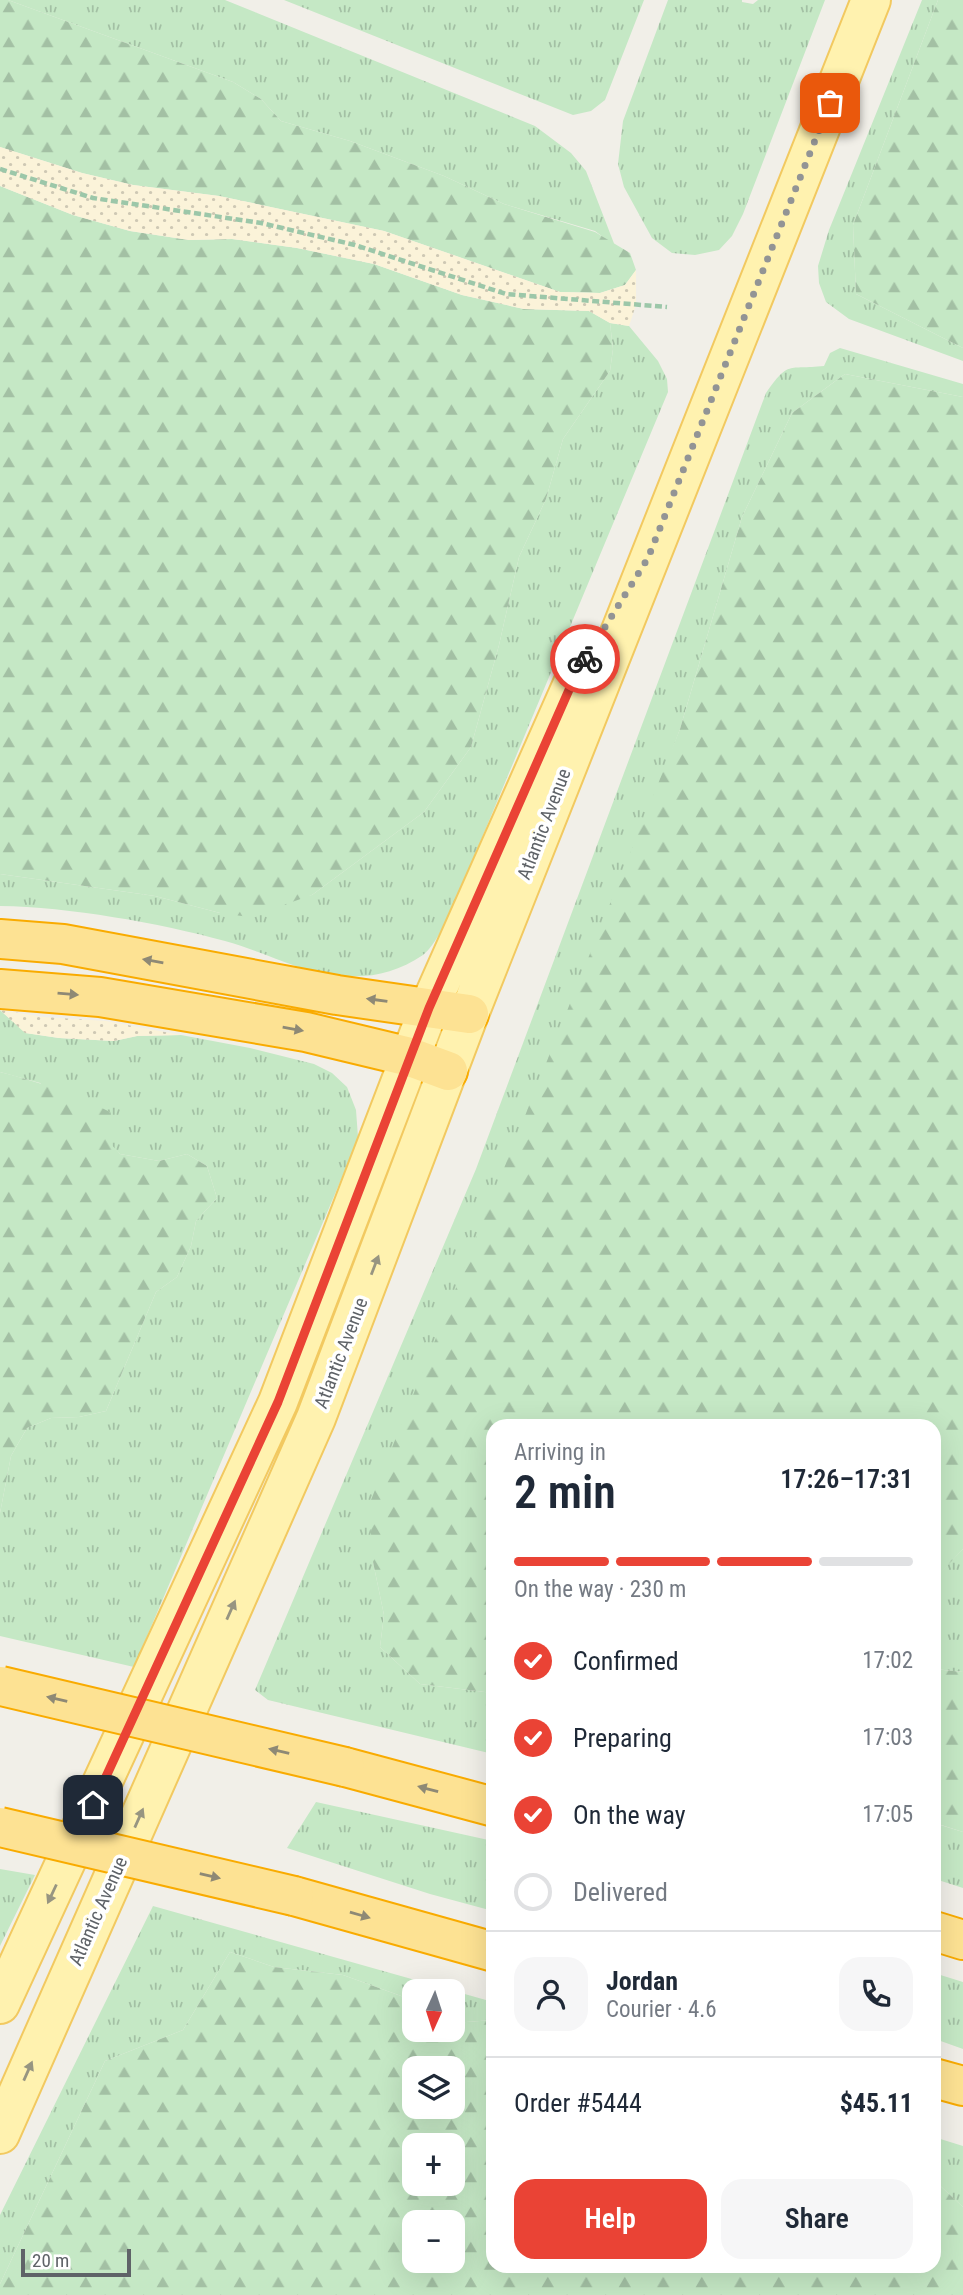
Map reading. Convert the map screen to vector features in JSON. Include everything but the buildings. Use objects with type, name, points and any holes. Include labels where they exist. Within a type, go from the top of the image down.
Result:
[{"type":"highway","points":[[0,939],[63,944],[337,995],[469,1014]]},
{"type":"highway","points":[[0,989],[100,997],[306,1032],[410,1057],[448,1071]]},
{"type":"highway","points":[[0,1685],[345,1767],[486,1805]]},
{"type":"highway","points":[[0,1827],[294,1896],[486,1950]]},
{"type":"highway","points":[[941,1933],[963,1940]]},
{"type":"highway","points":[[941,2080],[963,2086]]},
{"type":"main road","name":"Atlantic Avenue","points":[[0,2134],[316,1418],[469,1014],[871,0]]},
{"type":"main road","name":"Atlantic Avenue","points":[[0,2004],[278,1402],[429,1008],[576,674],[648,558]]},
{"type":"path","points":[[0,169],[93,198],[261,223],[355,245],[506,294],[667,307]]},
{"type":"green space","points":[[0,0],[8,0],[233,82],[261,99],[281,121],[350,141],[444,176],[504,204],[595,232],[630,253],[636,270],[625,285],[600,293],[560,292],[384,231],[219,196],[133,185],[82,173],[0,147]]},
{"type":"green space","points":[[8,0],[225,0],[535,126],[571,153],[586,171],[615,246],[595,231],[504,204],[444,176],[350,141],[281,121],[261,99],[233,82]]},
{"type":"green space","points":[[284,0],[644,0],[605,100],[591,111],[573,115]]},
{"type":"green space","points":[[668,0],[742,0],[753,4],[758,0],[825,0],[743,214],[732,236],[719,250],[695,255],[672,253],[652,238],[624,187],[618,164],[623,121]]},
{"type":"green space","points":[[922,0],[938,0],[853,225],[856,294],[963,348],[963,361],[849,319],[826,302],[819,283],[818,266],[829,230]]},
{"type":"green space","points":[[938,0],[963,0],[963,348],[856,294],[853,225]]},
{"type":"green space","points":[[0,186],[73,215],[130,231],[189,240],[232,239],[297,248],[374,264],[462,295],[524,309],[589,311],[610,323],[613,349],[610,371],[563,439],[546,499],[519,557],[499,645],[471,747],[424,812],[312,895],[249,917],[220,913],[155,896],[0,874]]},
{"type":"green space","points":[[610,323],[629,326],[658,361],[667,379],[668,392],[458,895],[442,930],[423,955],[385,973],[342,976],[312,971],[225,941],[172,928],[84,913],[0,906],[0,874],[155,896],[220,913],[312,895],[424,812],[471,747],[499,645],[519,557],[546,499],[563,439],[610,371],[613,349]]},
{"type":"green space","points":[[840,348],[963,384],[963,397],[845,374],[792,413],[742,517],[680,729],[373,1562],[384,1615],[380,1647],[420,1684],[486,1692],[486,1752],[268,1700],[255,1690],[476,1169],[766,393],[785,371],[824,366],[830,353]]},
{"type":"green space","points":[[845,374],[963,397],[963,1549],[941,1573],[941,1419],[486,1419],[486,1692],[420,1684],[380,1647],[384,1615],[373,1562],[369,1505],[680,729],[742,517],[792,413]]},
{"type":"green space","points":[[0,1010],[26,1033],[114,1041],[137,1036],[181,1035],[314,1064],[332,1073],[347,1087],[356,1110],[358,1137],[346,1168],[134,1667],[0,1636],[0,1513],[11,1456],[27,1428],[51,1418],[79,1417],[106,1411],[156,1292],[177,1277],[191,1246],[196,1221],[217,1198],[207,1166],[187,1154],[159,1161],[120,1154],[40,1083],[0,1072]]},
{"type":"green space","points":[[0,1072],[56,1089],[110,1112],[109,1142],[120,1154],[159,1161],[187,1154],[207,1166],[217,1198],[196,1221],[191,1246],[177,1277],[156,1292],[106,1411],[79,1417],[51,1418],[27,1428],[11,1456],[0,1513]]},
{"type":"green space","points":[[963,1549],[963,1672],[941,1670],[941,1572]]},
{"type":"green space","points":[[941,1670],[963,1672],[963,1832],[941,1825]]},
{"type":"green space","points":[[316,1802],[486,1839],[486,1909],[430,1894],[287,1848]]},
{"type":"green space","points":[[941,1825],[963,1832],[963,1888],[941,1881]]},
{"type":"green space","points":[[0,1869],[35,1875],[0,1946]]},
{"type":"green space","points":[[153,1906],[412,1979],[402,1979],[402,1996],[343,1975],[274,1967],[230,1952],[183,2030],[105,2061],[0,2284],[0,2215]]},
{"type":"green space","points":[[230,1952],[274,1967],[343,1975],[402,1996],[402,2042],[466,2042],[466,2022],[486,2021],[486,2273],[941,2273],[941,2187],[963,2207],[963,2295],[0,2295],[0,2284],[105,2061],[183,2030]]},
{"type":"green space","points":[[941,1975],[963,1982],[963,2049],[941,2041]]},
{"type":"green space","points":[[466,1994],[486,2000],[486,2021],[466,2022]]},
{"type":"green space","points":[[941,2139],[963,2146],[963,2207],[941,2187]]},
{"type":"sand","points":[[0,147],[82,173],[133,185],[219,196],[384,231],[560,292],[600,293],[625,285],[636,270],[636,305],[629,326],[610,323],[589,311],[524,309],[462,295],[374,264],[297,248],[232,239],[189,240],[130,231],[73,215],[0,186]]},
{"type":"sand","points":[[0,1010],[44,1017],[106,1021],[181,1035],[137,1036],[114,1041],[59,1038],[25,1033]]},
{"type":"way so far","points":[[585,659],[648,558],[830,103]]},
{"type":"route","points":[[93,1805],[278,1402],[429,1008],[585,659]]}]
